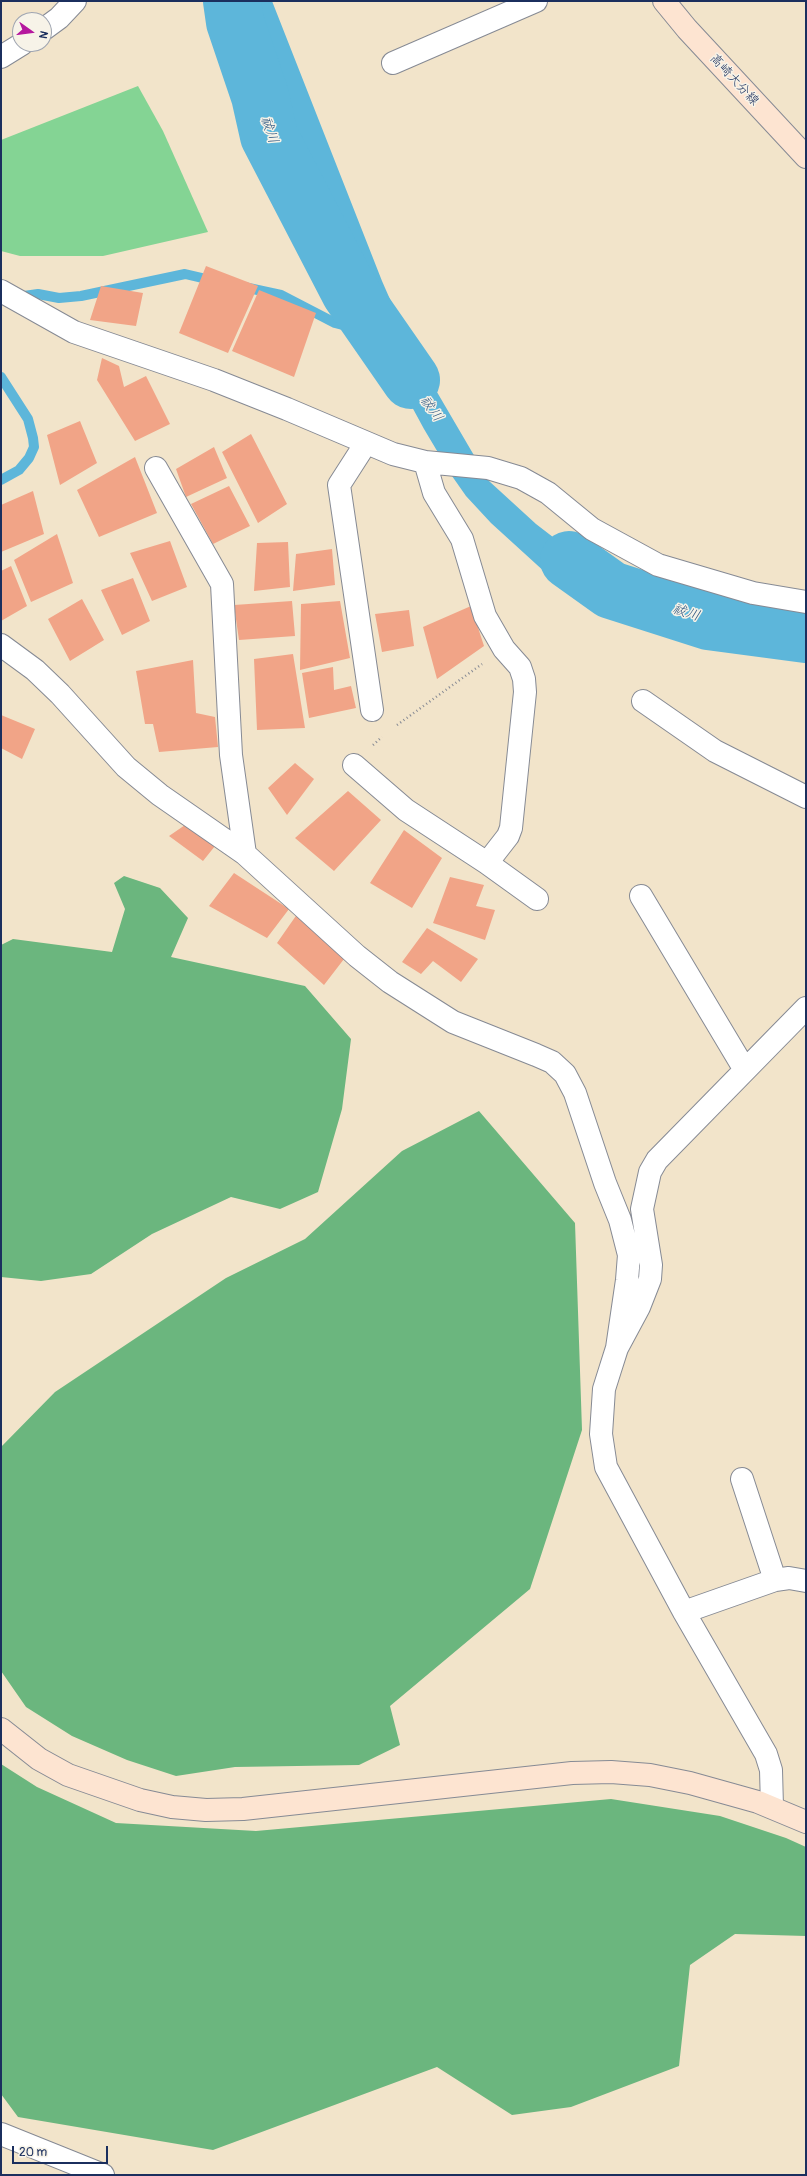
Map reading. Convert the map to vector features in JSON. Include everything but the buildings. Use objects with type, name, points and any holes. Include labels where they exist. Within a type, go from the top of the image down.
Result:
[{"type":"street","points":[[52,23],[75,1]]},
{"type":"street","points":[[393,63],[536,1]]},
{"type":"street","name":"高崎大分線","points":[[664,1],[687,29],[806,157]]},
{"type":"street","points":[[1,57],[12,50]]},
{"type":"street","points":[[1,291],[74,332],[214,380],[295,412],[393,454],[431,463],[488,468],[509,473],[538,486],[592,529],[658,565],[753,593],[806,602]]},
{"type":"street","points":[[366,443],[339,485],[372,710]]},
{"type":"street","points":[[431,463],[434,493],[462,539],[485,616],[504,649],[520,667],[524,679],[525,692],[511,828],[508,836],[488,863]]},
{"type":"street","points":[[156,468],[222,584],[231,755],[245,854]]},
{"type":"street","points":[[1,645],[35,670],[60,694],[126,767],[160,795],[245,854],[357,956],[390,982],[453,1022],[552,1062],[565,1074],[575,1093],[604,1183],[620,1220],[629,1254],[628,1280],[617,1348],[604,1389],[601,1434],[606,1467],[684,1612],[766,1754],[772,1770],[772,1807]]},
{"type":"street","points":[[643,701],[715,751],[806,797]]},
{"type":"street","points":[[354,765],[406,810],[488,863],[537,898]]},
{"type":"street","points":[[641,896],[745,1070]]},
{"type":"street","points":[[617,1348],[639,1307],[650,1279],[651,1265],[642,1209],[650,1172],[658,1160],[806,1008]]},
{"type":"street","points":[[742,1479],[776,1580]]},
{"type":"street","points":[[684,1612],[776,1580],[789,1578],[806,1581]]},
{"type":"street","points":[[1,1729],[39,1759],[68,1775],[140,1800],[179,1808],[206,1810],[243,1809],[572,1773],[611,1772],[650,1775],[690,1783],[772,1807],[806,1822]]},
{"type":"street","points":[[1,2134],[103,2175]]},
{"type":"path","points":[[392,729],[504,649]]},
{"type":"path","points":[[354,765],[386,734]]},
{"type":"green space","points":[[138,86],[163,131],[208,232],[103,256],[20,256],[1,251],[1,140]]},
{"type":"green space","points":[[124,876],[160,888],[188,918],[171,957],[305,986],[351,1039],[342,1109],[318,1192],[280,1209],[231,1197],[152,1234],[91,1274],[41,1281],[1,1277],[1,945],[13,939],[112,952],[125,909],[114,883]]},
{"type":"green space","points":[[479,1111],[575,1223],[582,1430],[530,1589],[390,1706],[400,1745],[359,1765],[235,1767],[176,1776],[127,1760],[72,1736],[26,1707],[1,1671],[1,1447],[55,1392],[226,1278],[305,1239],[402,1151]]},
{"type":"green space","points":[[1,1764],[37,1787],[116,1823],[256,1831],[611,1799],[720,1816],[786,1838],[806,1847],[806,1936],[735,1934],[690,1965],[679,2066],[571,2107],[512,2115],[437,2067],[213,2150],[18,2117],[1,2094]]},
{"type":"water","points":[[241,1],[272,1],[382,281],[403,329],[420,363],[489,481],[536,524],[575,554],[634,592],[649,608],[762,624],[806,626],[806,653],[699,645],[700,637],[619,619],[598,611],[547,574],[491,523],[466,496],[452,476],[424,429],[380,348],[270,81]]},
{"type":"waterway","name":"祓川","points":[[232,1],[235,22],[260,96],[269,136],[350,292],[411,380]]},
{"type":"waterway","points":[[17,297],[38,294],[59,298],[81,296],[185,274],[215,281]]},
{"type":"waterway","points":[[244,287],[281,295],[335,323],[354,328],[375,328]]},
{"type":"waterway","points":[[1,377],[28,419],[34,447],[29,458],[19,470],[1,480]]},
{"type":"waterway","name":"祓川","points":[[569,560],[611,590],[708,621],[806,634]]}]
